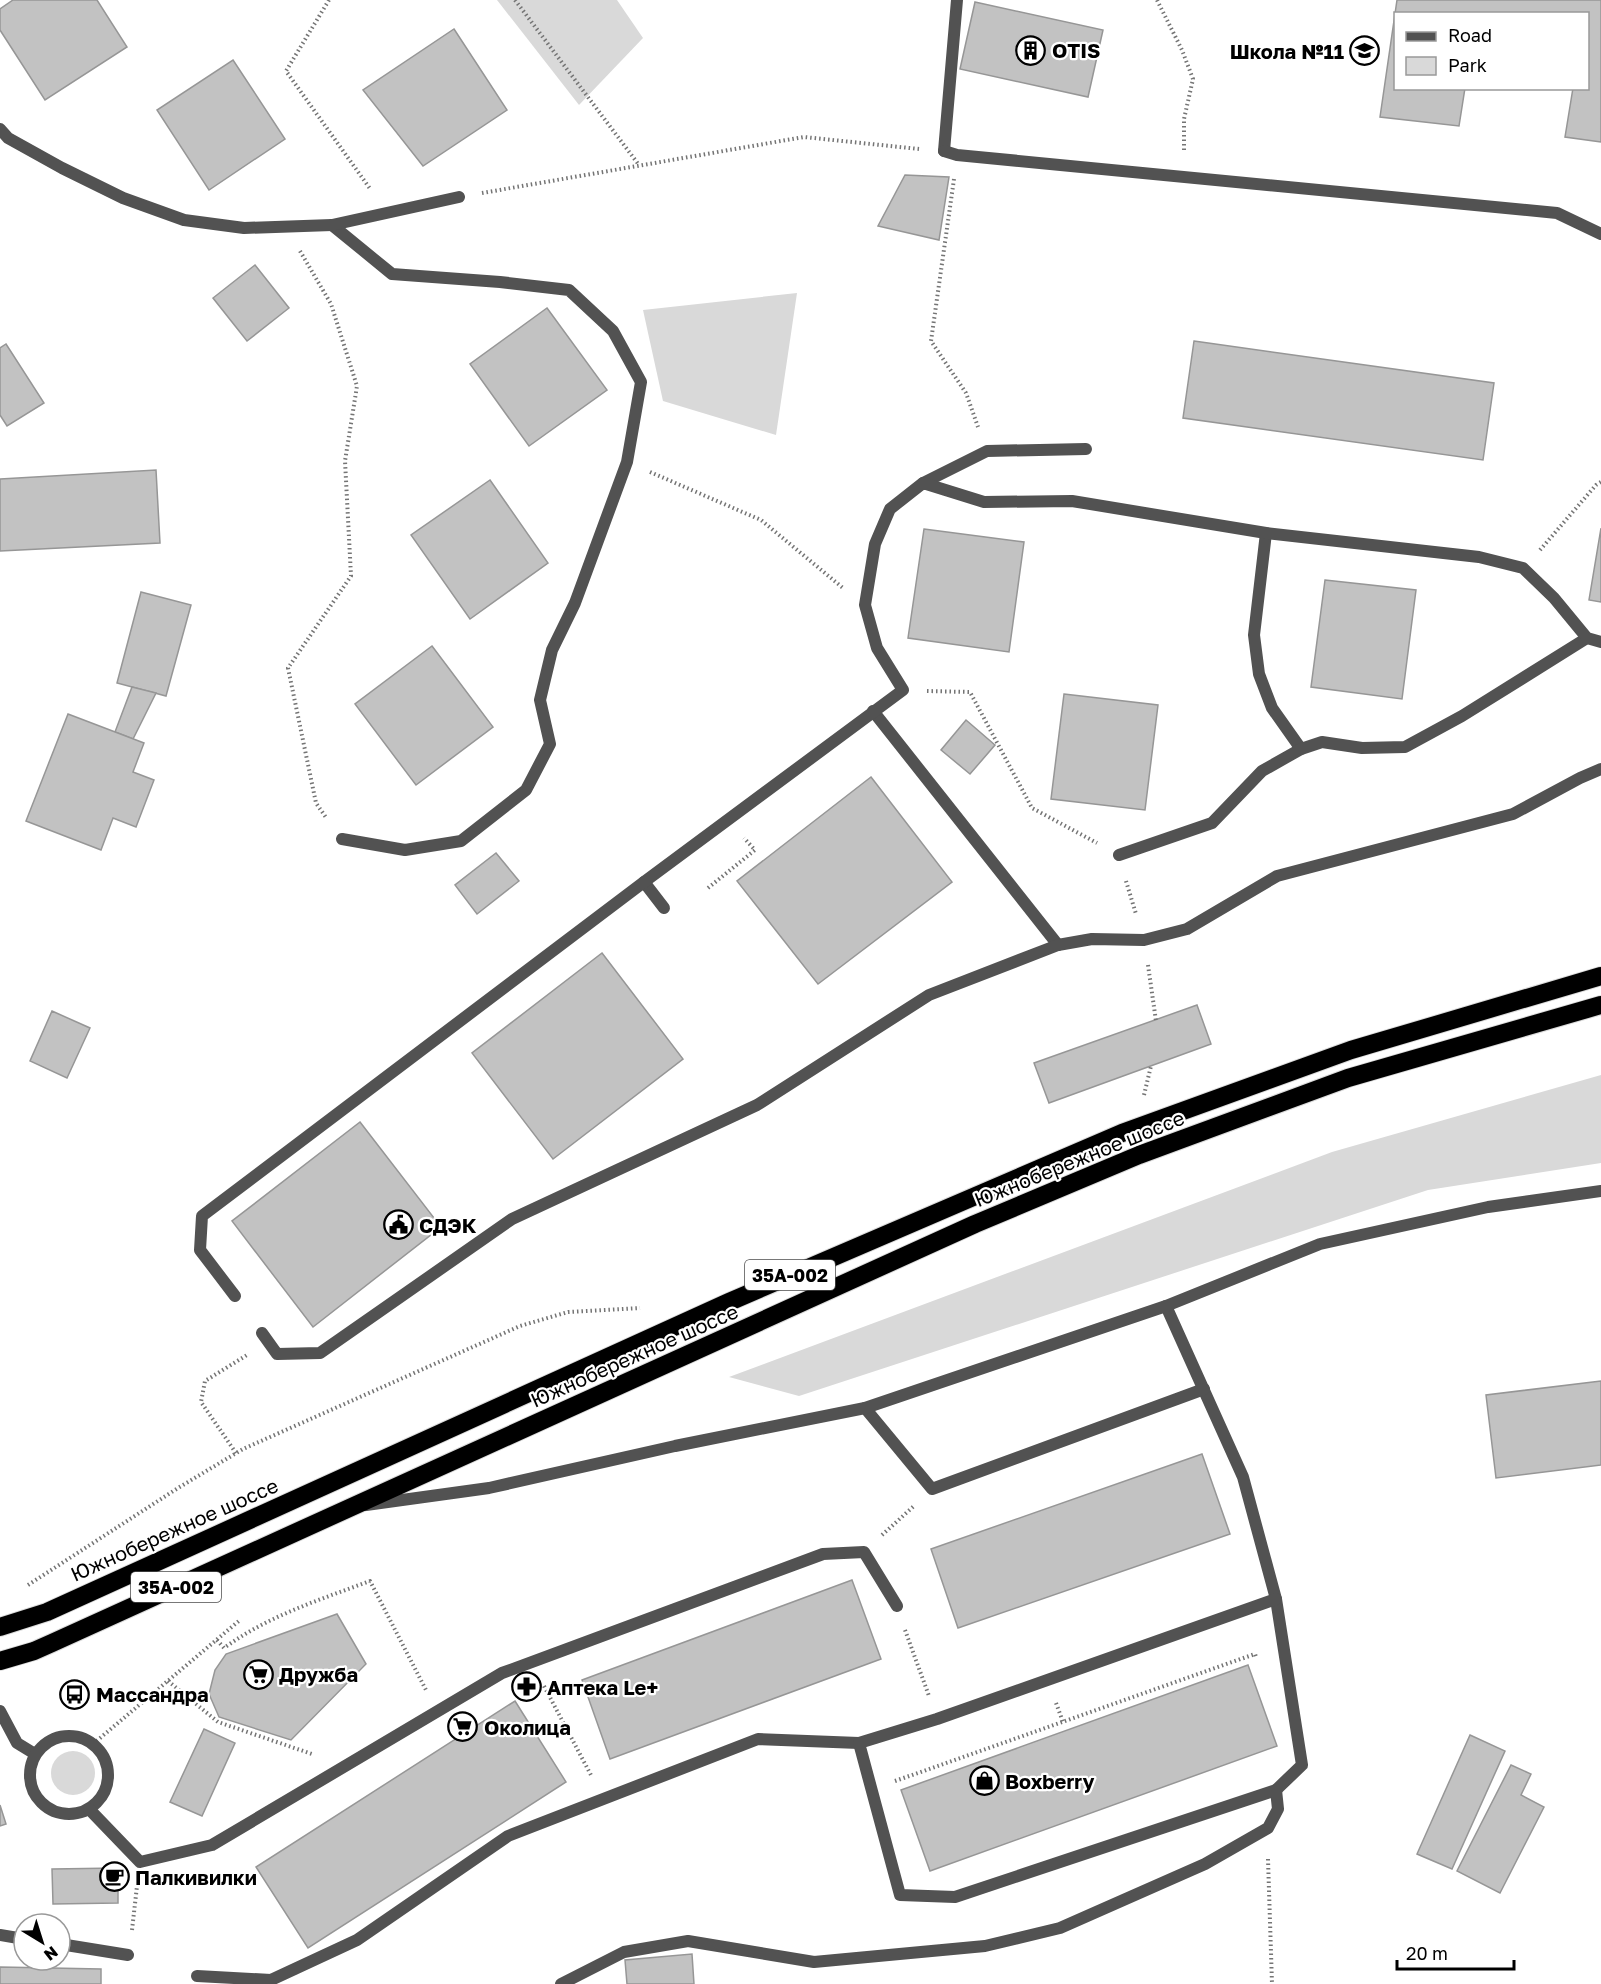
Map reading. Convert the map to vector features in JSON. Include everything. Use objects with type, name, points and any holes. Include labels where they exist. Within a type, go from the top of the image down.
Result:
[{"type":"highway","name":"Южнобережное шоссе","points":[[0,1627],[46,1612],[729,1302],[1122,1133],[1351,1050],[1601,976]]},
{"type":"highway","name":"Южнобережное шоссе","points":[[0,1660],[34,1651],[975,1224],[1139,1155],[1348,1078],[1601,1005]]},
{"type":"street","points":[[957,0],[944,151],[957,155],[1557,213],[1601,234]]},
{"type":"street","points":[[0,129],[8,138],[62,168],[123,198],[184,220],[244,228],[332,225],[459,197]]},
{"type":"street","points":[[332,225],[392,274],[569,290],[613,331],[641,382],[627,462],[575,603],[552,650],[540,700],[549,744],[526,790],[461,841],[405,850],[342,839]]},
{"type":"street","points":[[235,1296],[200,1250],[202,1216],[644,882],[903,690],[877,648],[864,605],[875,544],[890,509],[923,483],[987,451],[1086,449]]},
{"type":"street","points":[[923,483],[984,502],[1072,501],[1266,533],[1479,557],[1523,568],[1554,598],[1587,638],[1601,642]]},
{"type":"street","points":[[1266,533],[1254,635],[1259,674],[1272,708],[1301,749]]},
{"type":"street","points":[[1119,855],[1212,823],[1262,771],[1301,749],[1322,741],[1362,748],[1405,747],[1462,716],[1587,638]]},
{"type":"street","points":[[873,711],[1058,945]]},
{"type":"street","points":[[265,1337],[277,1354],[320,1353],[512,1219],[757,1105],[929,995],[1058,945],[1092,939],[1144,940],[1187,930],[1277,876],[1513,814],[1580,778],[1601,770]]},
{"type":"street","points":[[644,882],[664,908]]},
{"type":"street","points":[[350,1508],[489,1488],[675,1446],[865,1408],[1167,1306],[1320,1244],[1488,1207],[1601,1191]]},
{"type":"street","points":[[859,1743],[900,1895],[955,1898],[1276,1790],[1302,1765],[1276,1599],[1243,1477],[1167,1306]]},
{"type":"street","points":[[865,1408],[932,1489],[1204,1389]]},
{"type":"street","points":[[89,1809],[140,1862],[212,1845],[502,1673],[823,1554],[864,1552],[897,1606]]},
{"type":"street","points":[[197,1976],[271,1980],[357,1940],[508,1836],[758,1739],[859,1743],[937,1719],[1276,1599]]},
{"type":"street","points":[[0,1711],[17,1743],[36,1754]]},
{"type":"street","points":[[68,1735],[81,1737],[93,1744],[102,1752],[107,1764],[106,1789],[99,1800],[89,1809],[77,1814],[64,1814],[51,1810],[33,1792],[30,1779],[31,1766],[36,1754],[56,1737],[68,1735]]},
{"type":"street","points":[[561,1984],[624,1952],[688,1941],[814,1962],[985,1946],[1060,1928],[1205,1864],[1268,1828],[1278,1809],[1276,1790]]},
{"type":"street","points":[[72,1946],[128,1955]]},
{"type":"path","points":[[329,0],[286,71],[387,213]]},
{"type":"path","points":[[515,0],[639,165]]},
{"type":"path","points":[[1157,0],[1182,50],[1193,79],[1184,119],[1184,158],[1197,177]]},
{"type":"path","points":[[459,197],[804,137],[944,151]]},
{"type":"path","points":[[957,155],[931,341],[966,393],[987,451]]},
{"type":"path","points":[[285,227],[331,304],[357,386],[345,462],[351,576],[288,668],[316,803],[342,839]]},
{"type":"path","points":[[627,462],[761,520],[864,605]]},
{"type":"path","points":[[1523,568],[1601,482]]},
{"type":"path","points":[[903,690],[970,692],[1032,808],[1119,855],[1144,940],[1156,1021]]},
{"type":"path","points":[[708,888],[754,850]]},
{"type":"path","points":[[1143,1099],[1151,1066]]},
{"type":"path","points":[[20,1590],[236,1453],[520,1326],[568,1312],[645,1307]]},
{"type":"path","points":[[236,1453],[201,1402],[205,1381],[265,1337]]},
{"type":"path","points":[[864,1552],[932,1489]]},
{"type":"path","points":[[217,1640],[224,1648],[245,1632],[283,1614],[369,1581],[437,1712]]},
{"type":"path","points":[[897,1606],[937,1719]]},
{"type":"path","points":[[93,1744],[240,1620]]},
{"type":"path","points":[[872,1789],[1255,1654],[1259,1665]]},
{"type":"path","points":[[532,1662],[604,1799]]},
{"type":"path","points":[[168,1681],[218,1722],[291,1748],[349,1764]]},
{"type":"path","points":[[1268,1828],[1272,1984]]},
{"type":"path","points":[[128,1955],[140,1862]]},
{"type":"green space","points":[[497,0],[617,0],[643,38],[579,105]]},
{"type":"green space","points":[[797,293],[776,435],[663,401],[643,310]]},
{"type":"green space","points":[[1601,1075],[1601,1163],[1428,1190],[799,1396],[729,1377],[1332,1152]]},
{"type":"green space","points":[[73,1751],[89,1757],[95,1773],[89,1789],[73,1795],[57,1789],[51,1773],[57,1757]]},
{"type":"building","points":[[13,0],[97,0],[127,47],[45,100],[0,30],[0,9]]},
{"type":"building","points":[[1397,0],[1601,0],[1601,142],[1565,137],[1573,90],[1589,90],[1589,12],[1395,12]]},
{"type":"building","name":"OTIS","points":[[975,2],[1103,30],[1088,97],[960,69]]},
{"type":"building","points":[[1394,21],[1394,90],[1465,90],[1459,126],[1380,117]]},
{"type":"building","points":[[454,29],[507,110],[423,166],[363,90]]},
{"type":"building","points":[[233,60],[285,139],[209,190],[157,110]]},
{"type":"building","points":[[905,175],[949,177],[939,240],[878,226]]},
{"type":"building","points":[[255,265],[289,308],[247,341],[213,298]]},
{"type":"building","points":[[547,308],[607,390],[529,446],[470,364]]},
{"type":"building","points":[[1194,341],[1494,383],[1483,460],[1183,418]]},
{"type":"building","points":[[6,344],[44,403],[7,426],[0,415],[0,348]]},
{"type":"building","points":[[156,470],[160,543],[0,551],[0,479]]},
{"type":"building","points":[[490,480],[548,563],[470,619],[411,535]]},
{"type":"building","points":[[1601,528],[1601,602],[1589,600]]},
{"type":"building","points":[[924,529],[1024,542],[1009,652],[908,638]]},
{"type":"building","points":[[1325,580],[1416,590],[1402,699],[1311,687]]},
{"type":"building","points":[[141,592],[191,605],[166,696],[117,683]]},
{"type":"building","points":[[432,646],[493,727],[416,785],[355,704]]},
{"type":"building","points":[[132,687],[156,693],[133,739],[115,732]]},
{"type":"building","points":[[1064,694],[1158,705],[1145,810],[1051,799]]},
{"type":"building","points":[[68,714],[144,743],[133,772],[154,780],[136,827],[113,818],[101,850],[26,821]]},
{"type":"building","points":[[966,720],[995,745],[970,774],[941,750]]},
{"type":"building","points":[[871,777],[952,882],[818,984],[737,881]]},
{"type":"building","points":[[496,853],[519,881],[477,914],[455,885]]},
{"type":"building","points":[[602,953],[683,1059],[553,1159],[472,1053]]},
{"type":"building","points":[[1197,1005],[1211,1044],[1049,1103],[1034,1063]]},
{"type":"building","points":[[52,1011],[90,1028],[67,1078],[30,1061]]},
{"type":"building","points":[[360,1122],[441,1227],[313,1327],[232,1221]]},
{"type":"building","points":[[1601,1381],[1601,1465],[1496,1478],[1486,1395]]},
{"type":"building","points":[[1202,1454],[1230,1534],[958,1628],[931,1549]]},
{"type":"building","points":[[852,1580],[881,1659],[610,1759],[582,1680]]},
{"type":"building","points":[[337,1614],[366,1664],[291,1740],[219,1717],[209,1694],[215,1670],[226,1654]]},
{"type":"building","points":[[1248,1665],[1277,1746],[930,1871],[901,1790]]},
{"type":"building","points":[[515,1701],[566,1782],[308,1948],[256,1867]]},
{"type":"building","points":[[204,1729],[235,1743],[202,1816],[170,1802]]},
{"type":"building","points":[[1470,1735],[1505,1751],[1452,1869],[1417,1854]]},
{"type":"building","points":[[1511,1765],[1531,1774],[1521,1795],[1544,1807],[1500,1893],[1457,1871]]},
{"type":"building","points":[[0,1805],[6,1824],[0,1826]]},
{"type":"building","points":[[118,1868],[118,1903],[53,1904],[52,1869]]},
{"type":"building","points":[[692,1954],[694,1984],[627,1984],[625,1960]]},
{"type":"building","points":[[0,1967],[12,1967],[12,1972],[72,1972],[72,1968],[101,1969],[101,1984],[0,1984]]},
{"type":"place","name":"OTIS","points":[[1031,50]]},
{"type":"place","name":"Школа №11","points":[[1365,51]]},
{"type":"place","name":"СДЭК","points":[[398,1225]]},
{"type":"place","name":"Дружба","points":[[258,1674]]},
{"type":"place","name":"Аптека Le+","points":[[526,1687]]},
{"type":"place","name":"Массандра","points":[[75,1694]]},
{"type":"place","name":"Околица","points":[[463,1727]]},
{"type":"place","name":"Boxberry","points":[[984,1781]]},
{"type":"place","name":"Палкивилки","points":[[114,1877]]}]
